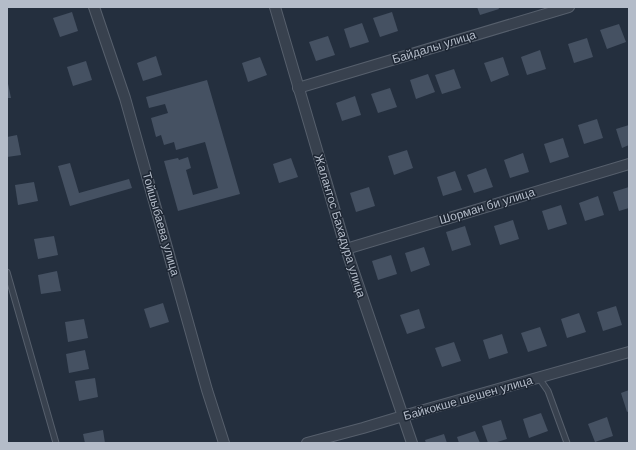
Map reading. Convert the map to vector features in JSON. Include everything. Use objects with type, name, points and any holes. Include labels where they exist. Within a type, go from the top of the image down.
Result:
[{"type":"street","name":"Тойшыбаева улица","points":[[94,7],[125,98],[207,390],[224,443]]},
{"type":"street","name":"Жалантос Бахадура улица","points":[[275,7],[346,248],[412,443]]},
{"type":"street","name":"Байдалы улица","points":[[298,88],[569,7]]},
{"type":"street","name":"Шорман би улица","points":[[346,248],[629,164]]},
{"type":"street","name":"Байкокше шешен улица","points":[[307,443],[629,352]]},
{"type":"lane","points":[[7,272],[56,443]]},
{"type":"lane","points":[[539,378],[548,391],[567,443]]},
{"type":"building","points":[[477,7],[498,7],[499,9],[480,15]]},
{"type":"building","points":[[72,12],[78,31],[60,37],[53,18]]},
{"type":"building","points":[[392,12],[398,31],[380,37],[373,18]]},
{"type":"building","points":[[362,23],[369,42],[350,48],[344,29]]},
{"type":"building","points":[[619,24],[626,42],[607,49],[600,30]]},
{"type":"building","points":[[328,36],[335,55],[316,61],[309,42]]},
{"type":"building","points":[[587,38],[593,57],[574,63],[568,44]]},
{"type":"building","points":[[540,50],[546,69],[527,75],[521,57]]},
{"type":"building","points":[[156,56],[162,75],[143,81],[137,63]]},
{"type":"building","points":[[260,57],[267,75],[248,82],[242,63]]},
{"type":"building","points":[[503,57],[509,75],[491,82],[484,63]]},
{"type":"building","points":[[86,61],[92,80],[73,86],[67,67]]},
{"type":"building","points":[[454,69],[461,88],[442,94],[435,75]]},
{"type":"building","points":[[428,74],[435,92],[416,99],[410,80]]},
{"type":"building","points":[[7,79],[11,98],[7,98]]},
{"type":"building","points":[[207,80],[240,194],[178,211],[164,161],[178,158],[179,160],[188,157],[191,168],[186,170],[193,195],[218,188],[205,142],[176,150],[174,142],[164,145],[161,135],[156,137],[151,118],[168,113],[165,104],[149,108],[146,97]]},
{"type":"building","points":[[390,88],[397,107],[378,113],[371,94]]},
{"type":"building","points":[[355,96],[361,115],[342,121],[336,103]]},
{"type":"building","points":[[597,119],[603,138],[584,144],[578,125]]},
{"type":"building","points":[[629,125],[629,145],[622,148],[616,129]]},
{"type":"building","points":[[17,135],[21,155],[7,157],[7,137]]},
{"type":"building","points":[[563,138],[569,157],[550,163],[544,144]]},
{"type":"building","points":[[407,150],[413,168],[394,175],[388,156]]},
{"type":"building","points":[[523,153],[529,172],[510,178],[504,160]]},
{"type":"building","points":[[291,158],[298,177],[279,183],[273,164]]},
{"type":"building","points":[[70,163],[79,193],[129,179],[132,188],[70,206],[58,166]]},
{"type":"building","points":[[486,168],[493,187],[474,193],[467,175]]},
{"type":"building","points":[[455,171],[462,190],[443,196],[437,177]]},
{"type":"building","points":[[34,182],[38,201],[18,205],[15,185]]},
{"type":"building","points":[[369,187],[375,206],[356,212],[350,193]]},
{"type":"building","points":[[629,187],[629,208],[619,211],[613,192]]},
{"type":"building","points":[[598,196],[604,215],[585,221],[579,203]]},
{"type":"building","points":[[561,205],[567,224],[548,230],[542,211]]},
{"type":"building","points":[[513,220],[519,239],[500,245],[494,226]]},
{"type":"building","points":[[465,226],[471,245],[452,251],[446,232]]},
{"type":"building","points":[[54,236],[58,255],[38,259],[34,239]]},
{"type":"building","points":[[424,247],[430,265],[411,272],[405,253]]},
{"type":"building","points":[[391,255],[397,274],[378,280],[372,261]]},
{"type":"building","points":[[57,271],[61,291],[41,294],[38,275]]},
{"type":"building","points":[[163,303],[169,322],[150,328],[144,309]]},
{"type":"building","points":[[616,306],[622,325],[603,331],[597,312]]},
{"type":"building","points":[[419,309],[425,328],[407,334],[400,315]]},
{"type":"building","points":[[579,313],[586,332],[567,338],[561,319]]},
{"type":"building","points":[[84,319],[88,338],[68,342],[65,322]]},
{"type":"building","points":[[540,327],[547,346],[528,352],[521,333]]},
{"type":"building","points":[[502,334],[508,353],[489,359],[483,340]]},
{"type":"building","points":[[454,342],[461,361],[442,367],[435,348]]},
{"type":"building","points":[[85,350],[89,369],[69,373],[66,354]]},
{"type":"building","points":[[95,378],[98,397],[79,401],[75,381]]},
{"type":"building","points":[[629,390],[629,411],[627,412],[621,393]]},
{"type":"building","points":[[541,413],[548,431],[529,438],[523,419]]},
{"type":"building","points":[[607,417],[613,436],[595,442],[588,424]]},
{"type":"building","points":[[501,420],[507,439],[494,443],[488,443],[482,426]]},
{"type":"building","points":[[103,430],[105,443],[85,443],[83,434]]},
{"type":"building","points":[[475,431],[480,443],[459,443],[457,437]]},
{"type":"building","points":[[444,434],[447,443],[426,443],[425,440]]}]
